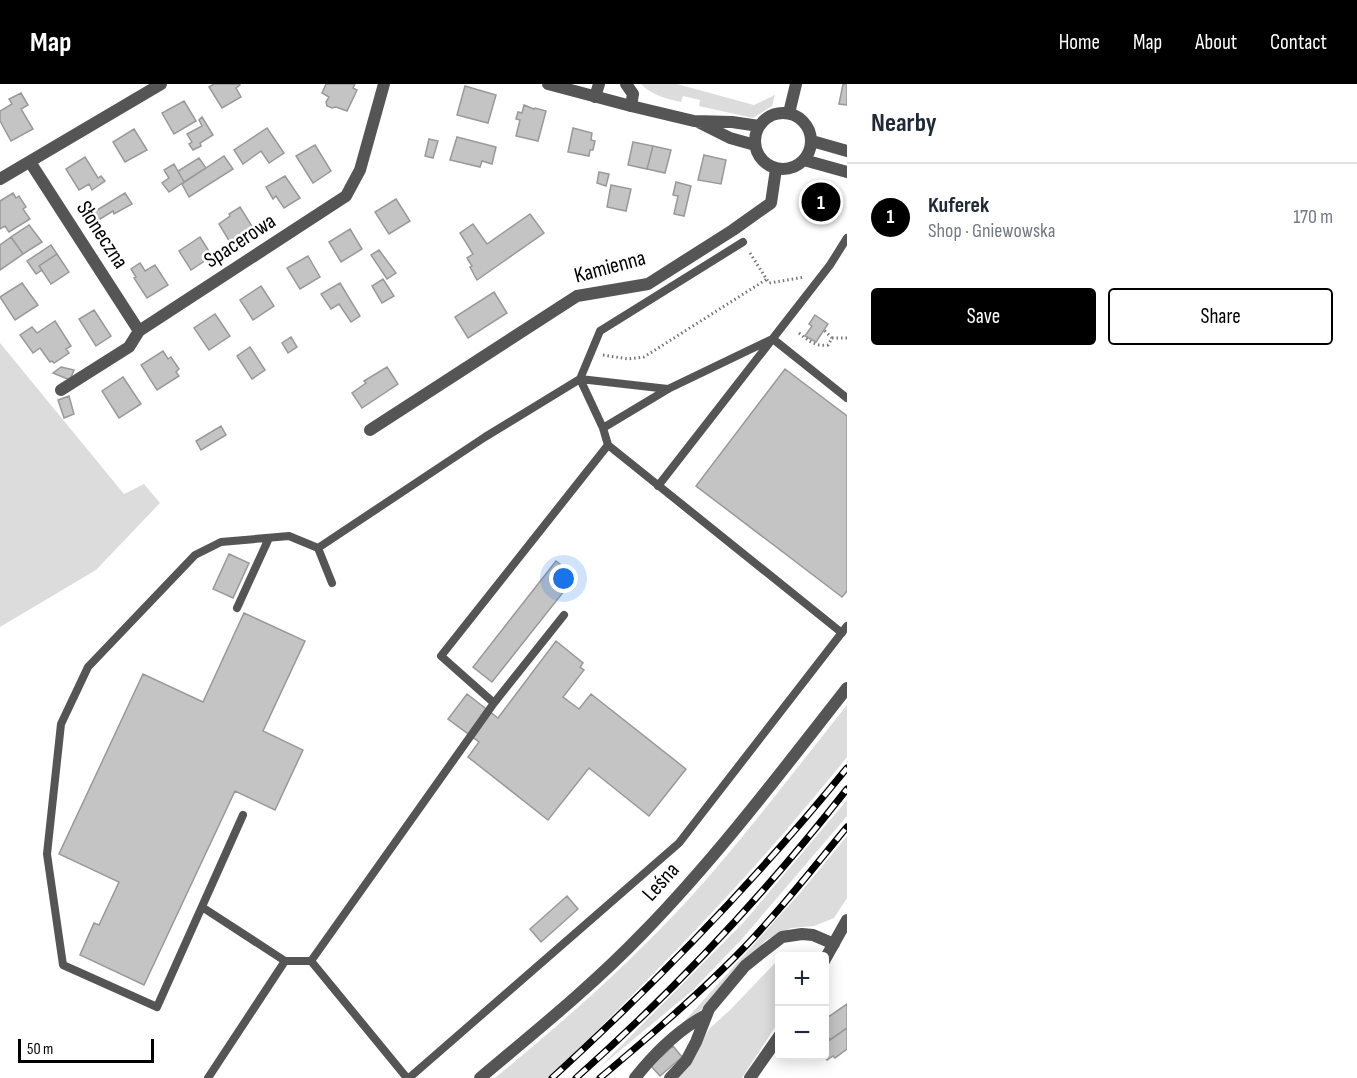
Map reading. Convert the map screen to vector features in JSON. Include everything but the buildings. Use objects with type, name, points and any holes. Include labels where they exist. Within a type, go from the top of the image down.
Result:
[{"type":"street","points":[[0,179],[161,84]]},
{"type":"street","name":"Spacerowa","points":[[62,390],[129,347],[139,332],[346,196],[360,170],[384,84]]},
{"type":"street","points":[[548,84],[597,90],[631,106],[694,121],[732,122],[759,126]]},
{"type":"street","points":[[627,84],[633,94],[631,106]]},
{"type":"street","points":[[789,113],[796,84]]},
{"type":"street","points":[[778,113],[789,113],[805,123],[810,132],[812,141],[810,151],[796,166],[776,169],[766,164],[759,156],[755,145],[755,135],[759,126],[767,118],[778,113]]},
{"type":"street","points":[[694,121],[730,138],[755,145]]},
{"type":"street","points":[[812,141],[847,151]]},
{"type":"street","points":[[804,160],[847,172]]},
{"type":"street","name":"Słoneczna","points":[[30,162],[139,332]]},
{"type":"street","name":"Kamienna","points":[[370,430],[577,296],[648,284],[733,230],[771,203],[776,169]]},
{"type":"street","name":"Leśna","points":[[480,1078],[569,1002],[644,932],[705,865],[847,688]]},
{"type":"street","points":[[829,953],[847,920]]},
{"type":"street","points":[[670,1078],[686,1061],[709,1009],[745,966],[782,937],[813,935],[834,944]]},
{"type":"street","points":[[634,1078],[667,1043],[691,1023],[706,1015]]},
{"type":"street","points":[[750,1078],[775,1042]]},
{"type":"lane","points":[[658,486],[830,265],[847,238]]},
{"type":"lane","points":[[318,548],[485,437],[580,379],[600,331],[743,242]]},
{"type":"lane","points":[[603,428],[668,389],[773,339]]},
{"type":"lane","points":[[773,339],[847,398]]},
{"type":"lane","points":[[580,379],[668,389]]},
{"type":"lane","points":[[311,961],[408,1078],[679,843],[844,630],[608,445],[603,428],[580,379]]},
{"type":"lane","points":[[494,703],[441,656],[608,445]]},
{"type":"lane","points":[[243,815],[157,1007],[63,964],[47,854],[61,724],[88,667],[195,555],[221,542],[289,536],[318,548],[332,583]]},
{"type":"lane","points":[[237,608],[269,538]]},
{"type":"lane","points":[[311,961],[494,703],[564,615]]},
{"type":"lane","points":[[202,907],[285,961],[311,961]]},
{"type":"lane","points":[[208,1078],[285,961]]},
{"type":"path","points":[[743,242],[769,283],[787,280]]},
{"type":"path","points":[[591,353],[628,358],[644,357],[767,279]]},
{"type":"path","points":[[824,330],[832,338],[847,338]]},
{"type":"path","points":[[799,333],[813,344],[824,346],[828,345],[832,338]]},
{"type":"shaded area","points":[[641,84],[677,84],[754,105],[775,95],[772,106],[753,118],[699,106],[700,100],[683,96],[681,102],[665,98],[654,94]]},
{"type":"shaded area","points":[[0,343],[124,494],[144,484],[160,503],[96,570],[0,627]]},
{"type":"shaded area","points":[[847,705],[847,757],[774,844],[698,928],[597,1031],[547,1078],[495,1078],[594,993],[686,902],[748,830]]},
{"type":"shaded area","points":[[847,800],[847,816],[742,939],[693,990],[599,1068],[743,923]]},
{"type":"shaded area","points":[[847,836],[847,898],[834,918],[814,926],[791,928],[766,940],[704,1007],[687,1023],[681,1025],[800,893]]},
{"type":"shaded area","points":[[775,963],[775,1027],[742,1078],[674,1078],[694,1056],[709,1029]]},
{"type":"railway","points":[[552,1078],[630,1005],[705,929],[778,850],[847,768]]},
{"type":"railway","points":[[576,1078],[613,1045],[718,940],[784,866],[847,789]]},
{"type":"railway","points":[[600,1078],[651,1035],[733,959],[777,911],[847,827]]},
{"type":"place","name":"Kuferek","points":[[821,202]]}]
